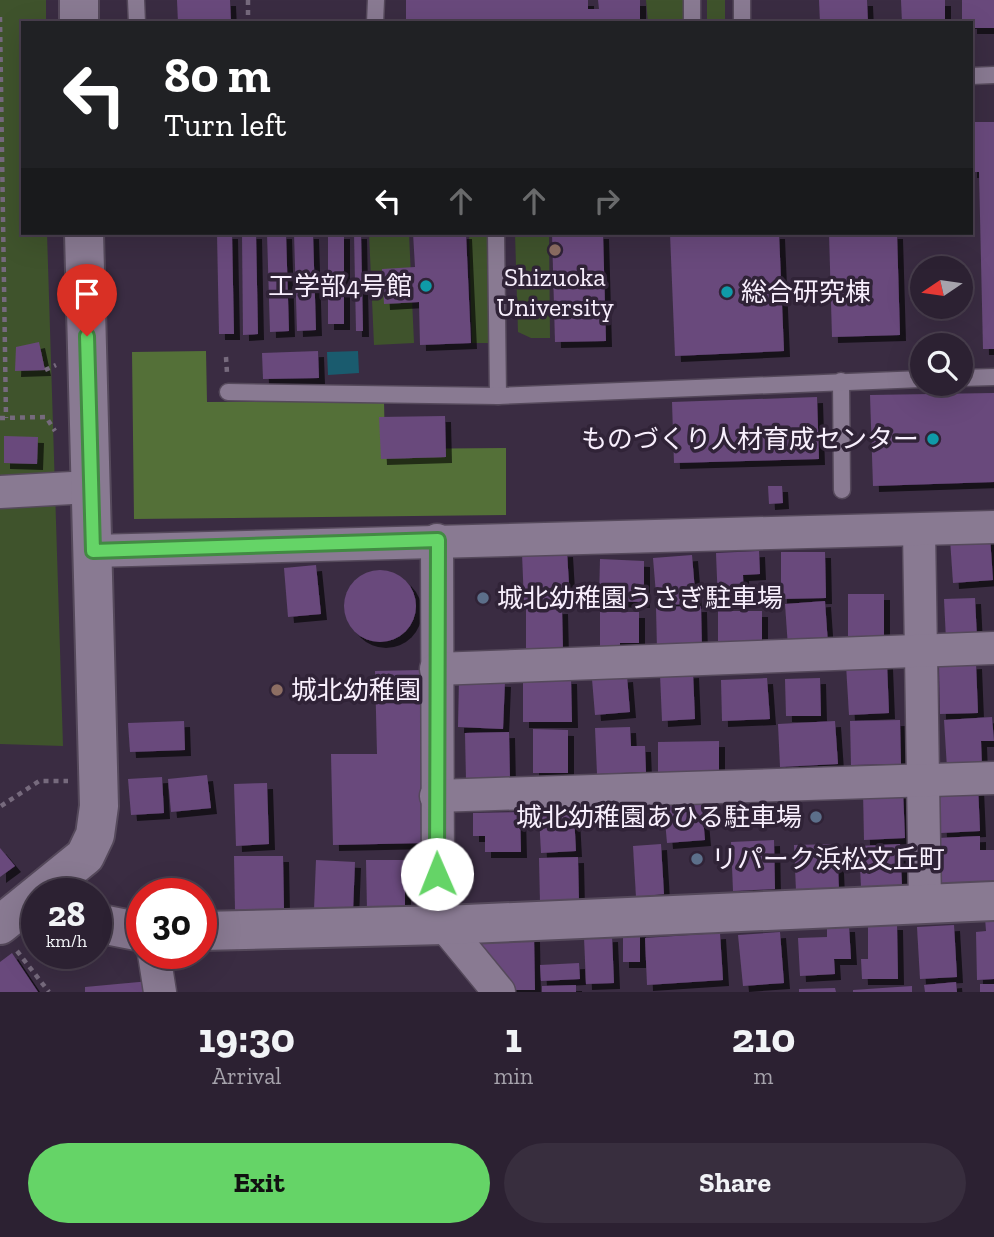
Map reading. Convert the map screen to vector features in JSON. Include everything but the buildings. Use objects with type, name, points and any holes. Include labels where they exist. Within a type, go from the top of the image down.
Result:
[{"type":"street","points":[[79,0],[79,21]]},
{"type":"street","points":[[61,878],[85,856],[95,835],[99,765],[84,235]]},
{"type":"street","points":[[0,492],[90,487]]},
{"type":"street","points":[[93,551],[994,527]]},
{"type":"street","points":[[919,530],[925,904]]},
{"type":"street","points":[[438,540],[438,900],[444,925],[499,992]]},
{"type":"street","points":[[436,669],[994,649]]},
{"type":"street","points":[[436,796],[994,778]]},
{"type":"street","points":[[217,931],[444,925],[994,901]]},
{"type":"street","points":[[8,937],[21,921]]},
{"type":"street","points":[[156,969],[160,992]]},
{"type":"lane","points":[[136,0],[137,21]]},
{"type":"lane","points":[[375,21],[376,0]]},
{"type":"lane","points":[[692,0],[692,21]]},
{"type":"lane","points":[[742,0],[742,21]]},
{"type":"lane","points":[[973,76],[994,75]]},
{"type":"lane","points":[[496,235],[498,396]]},
{"type":"lane","points":[[973,378],[994,377]]},
{"type":"lane","points":[[228,392],[498,396],[910,379]]},
{"type":"lane","points":[[841,381],[842,490]]},
{"type":"path","points":[[248,0],[248,21]]},
{"type":"path","points":[[0,17],[3,418],[46,417],[61,440]]},
{"type":"path","points":[[1,806],[39,781],[79,781]]},
{"type":"path","points":[[8,937],[49,992]]},
{"type":"green space","points":[[0,0],[46,0],[46,21],[21,21],[21,235],[47,235],[63,746],[0,744]]},
{"type":"green space","points":[[646,0],[695,0],[696,21],[648,21]]},
{"type":"green space","points":[[707,0],[725,0],[725,21],[707,21]]},
{"type":"green space","points":[[369,235],[409,235],[414,343],[374,345]]},
{"type":"green space","points":[[469,235],[501,235],[504,343],[472,343]]},
{"type":"green space","points":[[515,235],[549,235],[550,338],[531,338],[518,332]]},
{"type":"green space","points":[[206,351],[207,402],[384,401],[385,449],[506,448],[506,515],[134,519],[132,352]]},
{"type":"water","points":[[358,351],[359,373],[328,375],[327,352]]},
{"type":"place","name":"Shizuoka University","points":[[555,250]]},
{"type":"place","name":"工学部4号館","points":[[426,286]]},
{"type":"place","name":"総合研究棟","points":[[727,292]]},
{"type":"place","name":"ものづくり人材育成センター","points":[[933,439]]},
{"type":"place","name":"城北幼稚園うさぎ駐車場","points":[[483,598]]},
{"type":"place","name":"城北幼稚園","points":[[277,690]]},
{"type":"place","name":"城北幼稚園あひる駐車場","points":[[816,817]]},
{"type":"place","name":"リパーク浜松文丘町","points":[[697,859]]},
{"type":"route","points":[[87,336],[93,551],[438,540],[437,874]]}]
